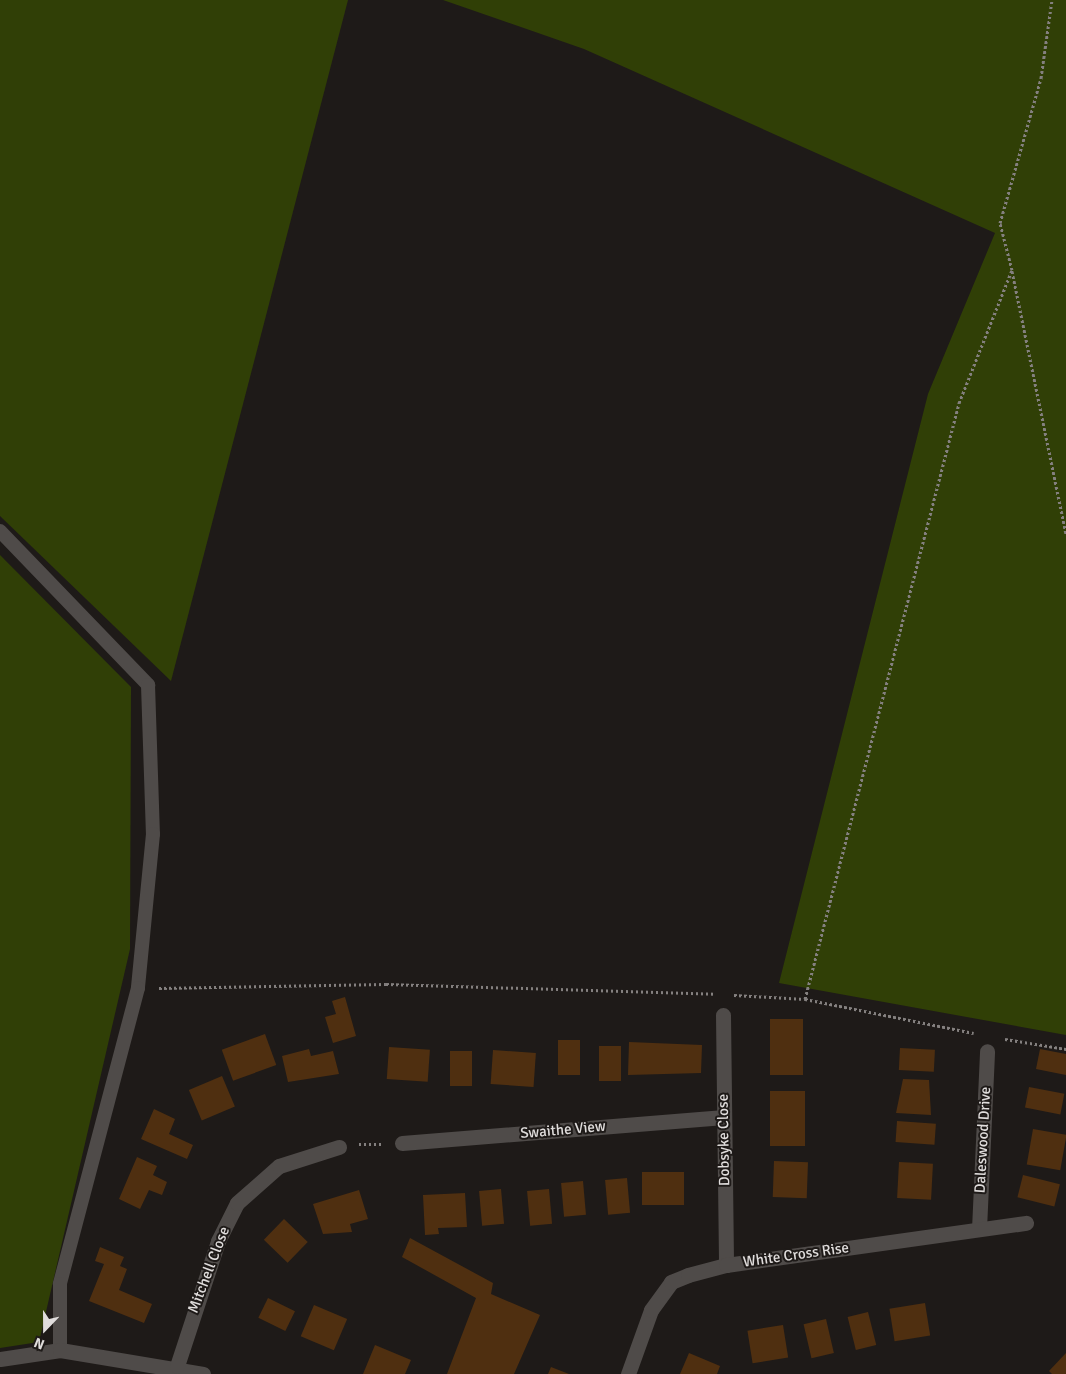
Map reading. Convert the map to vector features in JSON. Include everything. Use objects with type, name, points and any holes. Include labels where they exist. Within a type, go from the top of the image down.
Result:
[{"type":"street","name":"Dobsyke Close","points":[[723,1015],[726,1265]]},
{"type":"street","name":"Daleswood Drive","points":[[979,1229],[987,1052]]},
{"type":"street","name":"Swaithe View","points":[[402,1144],[724,1117]]},
{"type":"street","name":"Mitchell Close","points":[[177,1366],[218,1241],[237,1203],[279,1166],[339,1147]]},
{"type":"street","name":"White Cross Rise","points":[[628,1374],[661,1293],[688,1275],[726,1265],[1026,1223]]},
{"type":"street","points":[[0,1359],[60,1350],[177,1366],[203,1374]]},
{"type":"lane","points":[[0,531],[148,685],[153,834],[138,988],[60,1284],[60,1350]]},
{"type":"path","points":[[1052,0],[1041,78],[1000,223],[1012,270],[1066,533]]},
{"type":"path","points":[[805,999],[959,402],[1012,270]]},
{"type":"path","points":[[138,988],[386,984],[805,999],[980,1034]]},
{"type":"path","points":[[999,1038],[1066,1049]]},
{"type":"path","points":[[359,1144],[378,1144]]},
{"type":"green space","points":[[0,0],[348,0],[171,681],[0,516]]},
{"type":"green space","points":[[443,0],[1066,0],[1066,1035],[779,983],[928,394],[995,233],[584,49]]},
{"type":"green space","points":[[0,555],[131,687],[130,949],[39,1342],[0,1348]]},
{"type":"building","points":[[345,997],[356,1036],[333,1043],[325,1017],[336,1014],[332,1001]]},
{"type":"building","points":[[770,1019],[803,1019],[803,1075],[770,1075]]},
{"type":"building","points":[[265,1034],[276,1065],[233,1081],[222,1050]]},
{"type":"building","points":[[558,1040],[580,1040],[580,1075],[558,1075]]},
{"type":"building","points":[[629,1042],[702,1045],[701,1073],[628,1075]]},
{"type":"building","points":[[599,1046],[621,1046],[621,1081],[599,1081]]},
{"type":"building","points":[[389,1047],[430,1050],[428,1082],[387,1079]]},
{"type":"building","points":[[900,1048],[935,1050],[934,1072],[899,1070]]},
{"type":"building","points":[[309,1049],[311,1056],[333,1051],[339,1074],[288,1082],[282,1056]]},
{"type":"building","points":[[1040,1049],[1066,1054],[1066,1075],[1036,1069]]},
{"type":"building","points":[[493,1050],[536,1053],[534,1087],[491,1084]]},
{"type":"building","points":[[450,1051],[472,1051],[472,1086],[450,1086]]},
{"type":"building","points":[[222,1076],[235,1106],[202,1120],[189,1090]]},
{"type":"building","points":[[903,1079],[929,1080],[931,1115],[896,1113]]},
{"type":"building","points":[[1029,1087],[1064,1094],[1060,1114],[1025,1108]]},
{"type":"building","points":[[770,1091],[805,1091],[805,1146],[770,1146]]},
{"type":"building","points":[[154,1109],[175,1119],[169,1134],[193,1145],[187,1159],[141,1139]]},
{"type":"building","points":[[897,1121],[936,1124],[934,1145],[896,1142]]},
{"type":"building","points":[[1033,1129],[1066,1135],[1060,1170],[1027,1164]]},
{"type":"building","points":[[137,1157],[157,1166],[153,1175],[167,1182],[162,1195],[149,1190],[140,1209],[119,1199]]},
{"type":"building","points":[[774,1161],[808,1162],[807,1198],[773,1197]]},
{"type":"building","points":[[899,1162],[933,1164],[931,1200],[897,1198]]},
{"type":"building","points":[[642,1172],[684,1172],[684,1205],[642,1205]]},
{"type":"building","points":[[1023,1175],[1060,1184],[1054,1207],[1017,1197]]},
{"type":"building","points":[[627,1178],[630,1213],[608,1215],[605,1180]]},
{"type":"building","points":[[583,1181],[586,1215],[564,1217],[561,1183]]},
{"type":"building","points":[[501,1189],[504,1224],[482,1226],[479,1191]]},
{"type":"building","points":[[549,1189],[552,1224],[530,1226],[527,1191]]},
{"type":"building","points":[[359,1190],[368,1219],[350,1224],[352,1232],[323,1234],[313,1204]]},
{"type":"building","points":[[465,1193],[467,1227],[438,1228],[439,1234],[425,1235],[423,1195]]},
{"type":"building","points":[[284,1219],[308,1242],[288,1263],[264,1240]]},
{"type":"building","points":[[410,1238],[493,1283],[491,1294],[540,1315],[514,1374],[447,1374],[476,1298],[402,1257]]},
{"type":"building","points":[[100,1247],[124,1257],[120,1266],[127,1269],[119,1290],[152,1304],[144,1323],[89,1301],[104,1264],[95,1261]]},
{"type":"building","points":[[268,1298],[295,1311],[285,1331],[258,1318]]},
{"type":"building","points":[[925,1303],[930,1336],[895,1341],[889,1309]]},
{"type":"building","points":[[314,1305],[347,1319],[334,1350],[301,1336]]},
{"type":"building","points":[[868,1312],[876,1345],[856,1350],[848,1317]]},
{"type":"building","points":[[826,1319],[834,1353],[811,1358],[804,1324]]},
{"type":"building","points":[[783,1325],[788,1358],[753,1363],[747,1331]]},
{"type":"building","points":[[375,1345],[411,1360],[405,1374],[363,1374]]},
{"type":"building","points":[[689,1353],[720,1366],[717,1374],[680,1374]]},
{"type":"building","points":[[1066,1353],[1066,1374],[1052,1374],[1049,1371]]},
{"type":"building","points":[[551,1367],[569,1374],[548,1374]]}]
